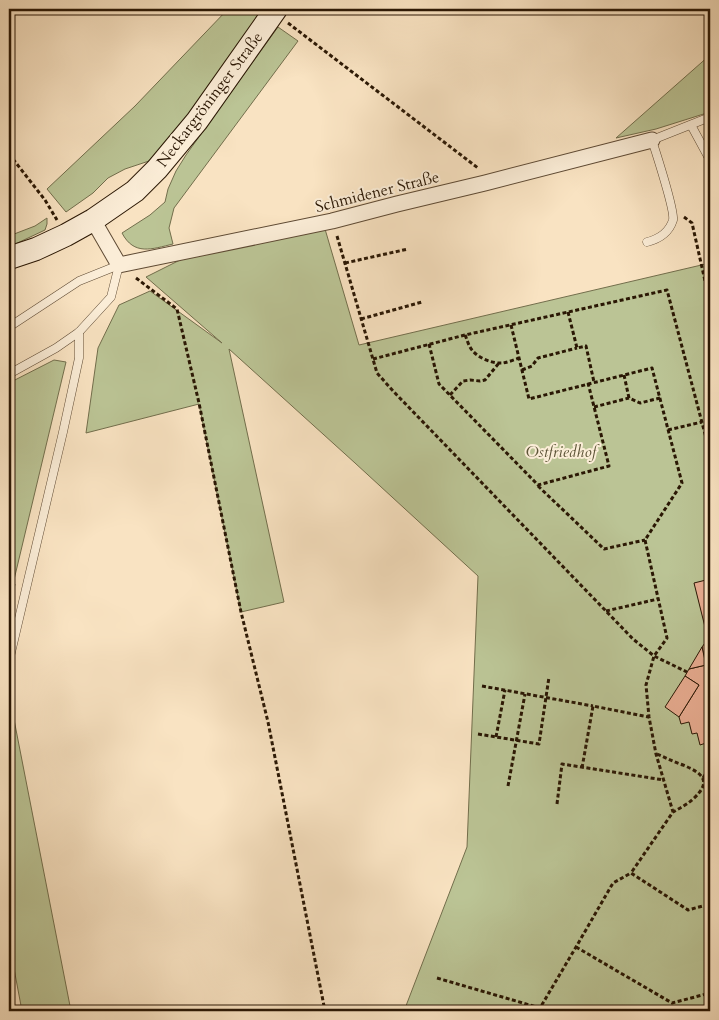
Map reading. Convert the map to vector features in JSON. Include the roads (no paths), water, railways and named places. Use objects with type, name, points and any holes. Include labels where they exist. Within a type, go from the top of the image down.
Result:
[{"type":"main road","name":"Neckargröninger Straße","points":[[9,258],[36,249],[66,235],[93,220],[133,192],[157,169],[197,121],[275,10]]},
{"type":"street","name":"Schmidener Straße","points":[[119,265],[332,221],[652,140]]},
{"type":"street","points":[[93,220],[119,265]]},
{"type":"lane","name":"Schmidener Straße","points":[[652,140],[710,117]]},
{"type":"lane","points":[[690,125],[710,160]]},
{"type":"lane","points":[[647,242],[656,240],[664,234],[673,219],[672,207],[652,140]]},
{"type":"lane","points":[[9,327],[79,281],[119,265]]},
{"type":"lane","points":[[9,374],[56,348],[79,332],[111,297],[119,265]]},
{"type":"lane","points":[[9,661],[79,358],[79,332]]},
{"type":"park label","name":"Ostfriedhof","points":[[561,451]]}]
